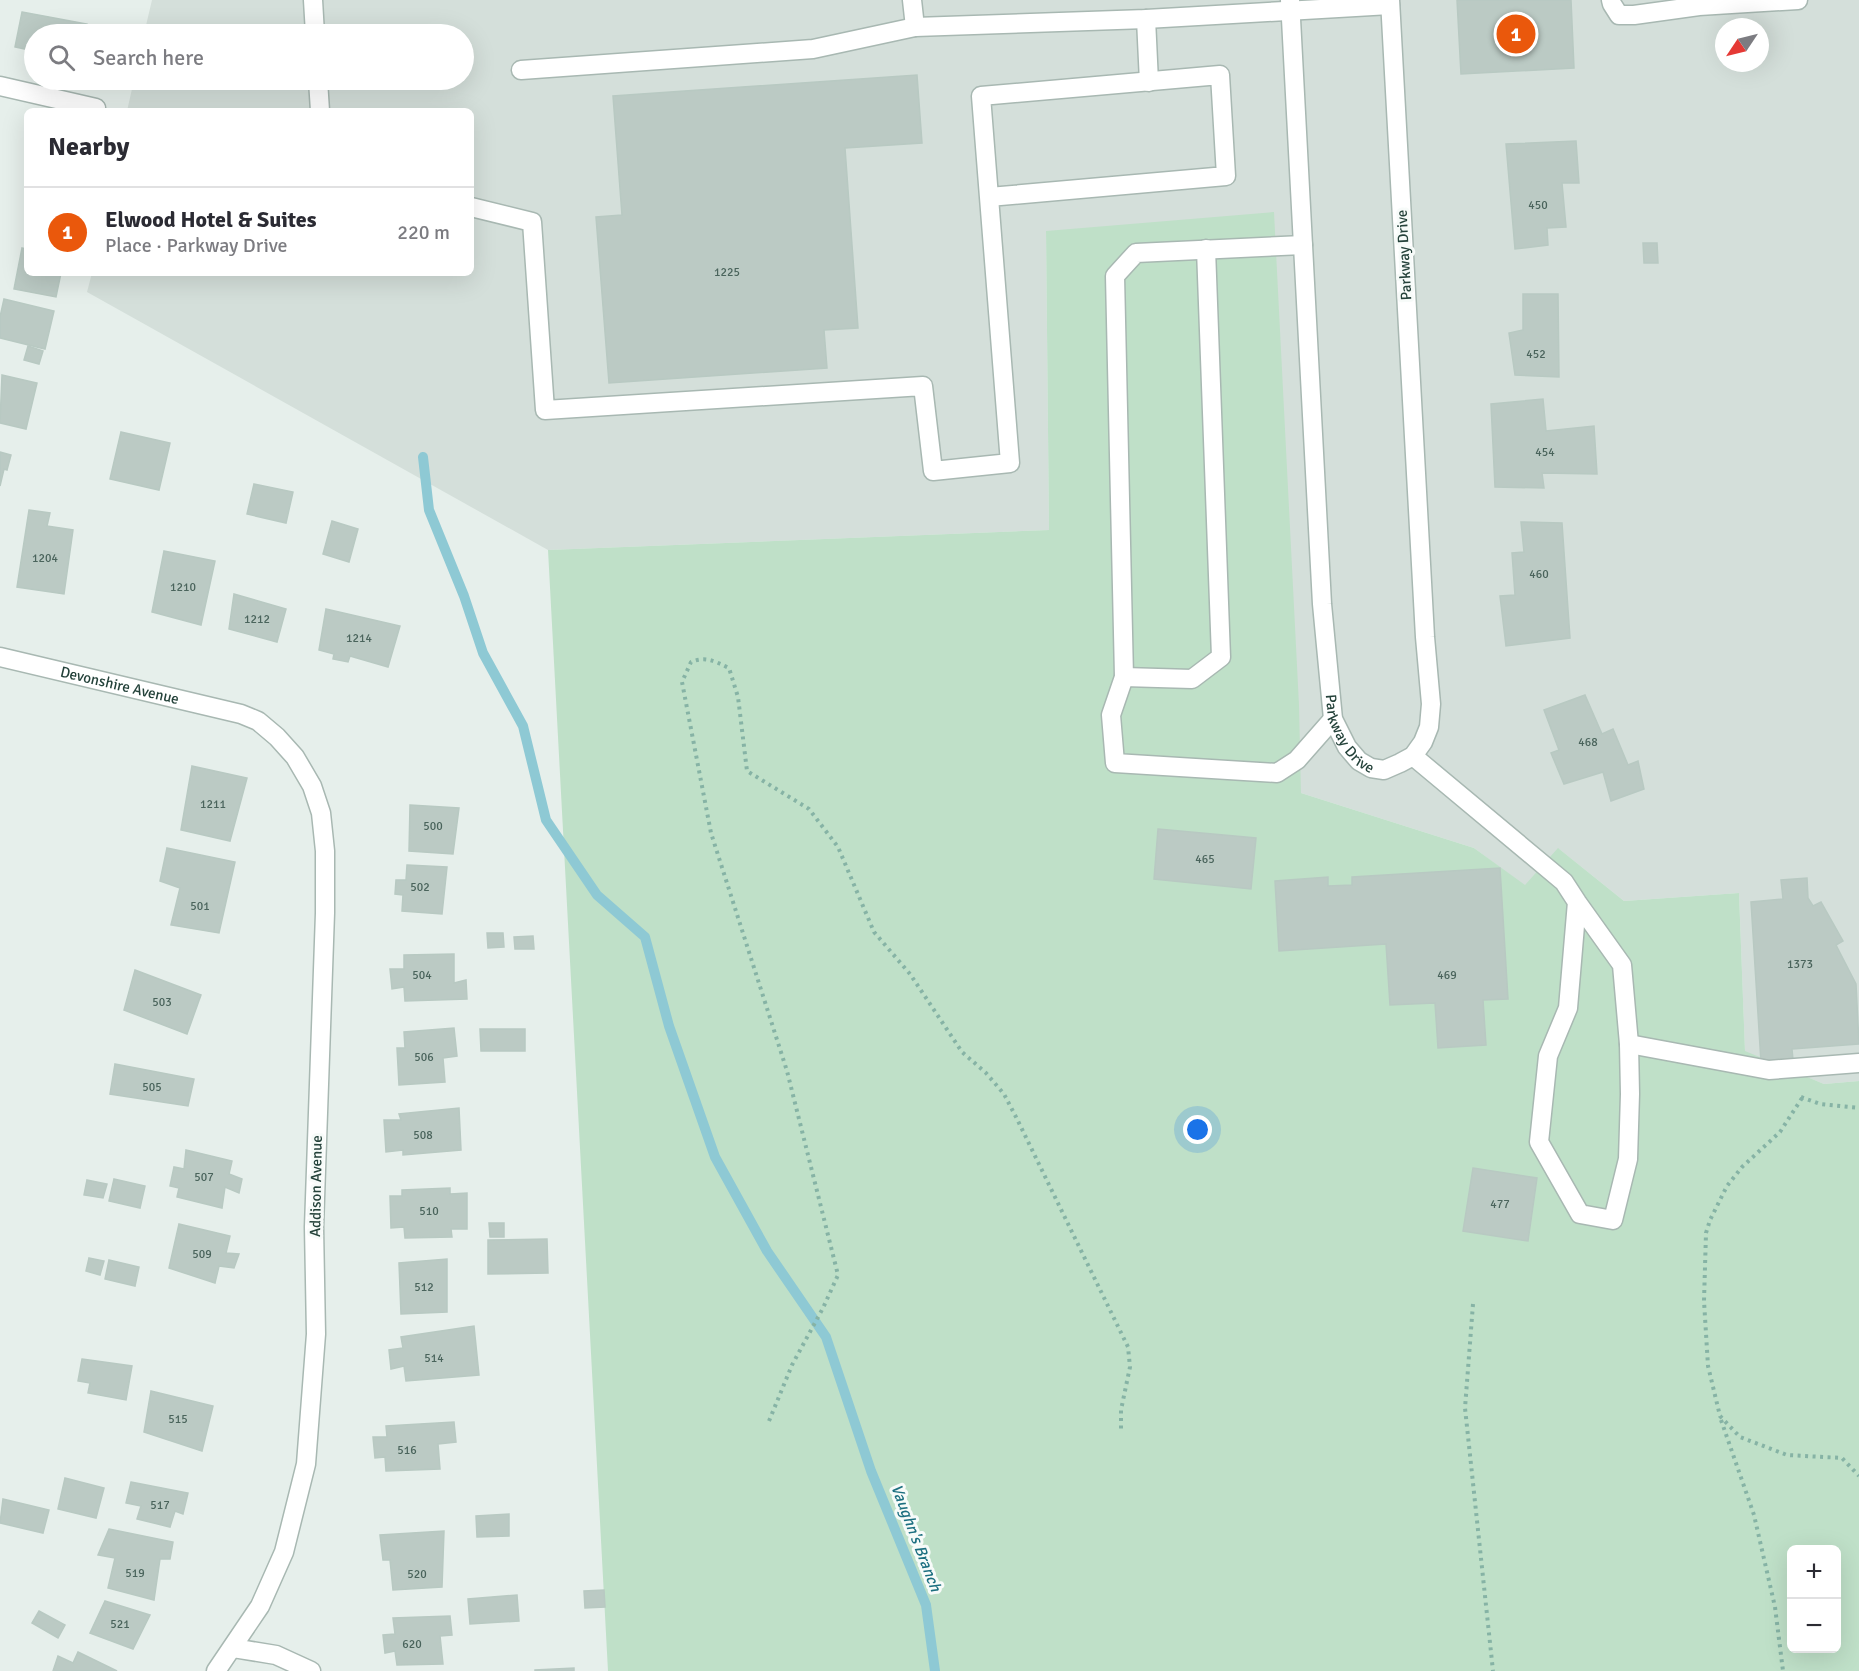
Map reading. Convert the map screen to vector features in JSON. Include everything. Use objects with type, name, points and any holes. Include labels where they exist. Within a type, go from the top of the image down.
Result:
[{"type":"street","points":[[313,0],[314,24]]},
{"type":"street","points":[[912,0],[915,27]]},
{"type":"street","points":[[1611,0],[1619,15],[1699,6],[1798,0]]},
{"type":"street","points":[[521,70],[813,49],[915,27],[1146,20],[1290,5],[1390,3]]},
{"type":"street","name":"Parkway Drive","points":[[1290,5],[1321,592],[1333,719],[1347,747],[1359,760],[1371,768],[1384,770],[1413,756],[1423,742],[1429,727],[1431,704],[1425,637],[1390,3]]},
{"type":"street","points":[[1146,20],[1149,82]]},
{"type":"street","points":[[474,208],[532,222],[545,410],[923,386],[933,471],[1010,463],[981,96],[1220,75],[1226,176],[989,197]]},
{"type":"street","points":[[0,86],[96,108]]},
{"type":"street","points":[[319,90],[320,108]]},
{"type":"street","points":[[1303,245],[1136,253],[1115,276],[1124,678],[1111,715],[1115,762],[1277,773],[1297,760],[1333,719]]},
{"type":"street","points":[[1124,678],[1192,679],[1221,657],[1206,249]]},
{"type":"street","name":"Devonshire Avenue","points":[[0,657],[241,714]]},
{"type":"street","name":"Addison Avenue","points":[[216,1671],[260,1606],[284,1552],[306,1464],[316,1334],[314,1227],[325,882],[321,813],[312,786],[295,757],[258,721],[241,714]]},
{"type":"street","points":[[1413,756],[1564,882],[1622,965],[1629,1044],[1628,1159],[1613,1220],[1580,1214],[1539,1142],[1548,1056],[1568,1008],[1577,902]]},
{"type":"street","points":[[1629,1044],[1769,1070],[1859,1063]]},
{"type":"street","points":[[233,1648],[276,1655],[311,1671]]},
{"type":"path","points":[[769,1421],[792,1365],[824,1308],[838,1275],[787,1071],[711,833],[683,697],[682,682],[691,662],[700,658],[710,659],[729,668],[738,697],[747,771],[809,809],[838,847],[874,932],[910,974],[962,1052],[986,1073],[1004,1094],[1128,1347],[1130,1367],[1121,1410],[1121,1433]]},
{"type":"path","points":[[1769,1070],[1783,1089],[1802,1098],[1820,1104],[1859,1108]]},
{"type":"path","points":[[1783,1671],[1774,1607],[1754,1515],[1720,1416],[1708,1366],[1704,1316],[1706,1233],[1727,1186],[1742,1167],[1780,1132],[1802,1098]]},
{"type":"path","points":[[1473,1304],[1464,1408],[1493,1671]]},
{"type":"path","points":[[1720,1416],[1740,1437],[1754,1444],[1787,1455],[1842,1458],[1859,1476]]},
{"type":"shaded area","points":[[152,0],[1859,0],[1859,1081],[1824,1084],[1745,1052],[1739,893],[1624,901],[1559,849],[1525,886],[1474,848],[1301,793],[1046,231],[1049,530],[548,550],[87,292],[91,276],[474,276],[474,108],[128,108],[132,90],[474,90],[474,24],[146,24]]},
{"type":"green space","points":[[1274,212],[1299,705],[1301,793],[1474,848],[1525,885],[1558,848],[1624,901],[1739,893],[1745,1051],[1824,1084],[1859,1081],[1859,1671],[608,1671],[548,550],[1049,530],[1046,231]]},
{"type":"building","points":[[1457,0],[1571,0],[1574,68],[1461,74]]},
{"type":"building","points":[[22,12],[87,24],[24,24],[24,49],[15,47]]},
{"type":"building","points":[[917,75],[922,143],[845,148],[858,328],[824,330],[827,368],[609,383],[596,217],[622,215],[613,96]]},
{"type":"building","points":[[1576,141],[1579,183],[1562,183],[1566,227],[1547,228],[1548,245],[1515,249],[1506,144]]},
{"type":"building","points":[[1643,243],[1657,243],[1658,263],[1644,263]]},
{"type":"building","points":[[22,248],[24,248],[24,276],[60,276],[56,297],[14,289]]},
{"type":"building","points":[[1523,294],[1558,294],[1559,377],[1515,375],[1509,333],[1523,330]]},
{"type":"building","points":[[4,299],[54,311],[45,349],[0,338],[0,317]]},
{"type":"building","points":[[28,346],[43,351],[39,364],[24,360]]},
{"type":"building","points":[[2,375],[37,383],[26,429],[0,423]]},
{"type":"building","points":[[1543,399],[1546,431],[1594,426],[1597,474],[1542,473],[1544,488],[1495,487],[1491,404]]},
{"type":"building","points":[[121,432],[170,443],[159,490],[110,479]]},
{"type":"building","points":[[0,452],[11,455],[7,470],[4,469],[0,486]]},
{"type":"building","points":[[254,484],[293,492],[286,523],[247,514]]},
{"type":"building","points":[[29,510],[50,513],[47,526],[73,530],[64,594],[17,587]]},
{"type":"building","points":[[332,521],[358,529],[349,562],[323,554]]},
{"type":"building","points":[[1521,522],[1562,523],[1570,638],[1506,646],[1500,596],[1515,595],[1512,553],[1524,552]]},
{"type":"building","points":[[164,551],[215,561],[201,625],[152,612]]},
{"type":"building","points":[[234,594],[286,609],[277,642],[229,629]]},
{"type":"building","points":[[326,609],[400,626],[388,667],[350,656],[348,662],[333,659],[334,654],[319,650]]},
{"type":"building","points":[[1585,695],[1602,734],[1613,729],[1628,765],[1638,761],[1644,789],[1611,801],[1603,772],[1564,784],[1551,753],[1559,750],[1544,710]]},
{"type":"building","points":[[192,766],[247,778],[230,841],[181,830]]},
{"type":"building","points":[[410,805],[459,808],[453,854],[409,851]]},
{"type":"building","points":[[1158,829],[1256,838],[1251,889],[1154,879]]},
{"type":"building","points":[[167,848],[235,862],[219,933],[171,925],[180,888],[160,881]]},
{"type":"building","points":[[407,865],[447,867],[442,914],[402,911],[403,895],[395,894],[396,880],[406,880]]},
{"type":"building","points":[[1500,868],[1508,999],[1483,1000],[1486,1045],[1438,1048],[1435,1003],[1390,1005],[1386,944],[1279,951],[1275,881],[1328,877],[1328,886],[1352,885],[1352,877]]},
{"type":"building","points":[[1807,878],[1808,898],[1813,906],[1821,902],[1843,941],[1836,945],[1856,984],[1859,1044],[1792,1049],[1793,1060],[1761,1062],[1751,902],[1783,899],[1781,880]]},
{"type":"building","points":[[487,933],[503,933],[504,947],[488,948]]},
{"type":"building","points":[[533,936],[534,949],[515,949],[514,937]]},
{"type":"building","points":[[454,954],[454,983],[466,980],[467,999],[405,1001],[404,987],[392,989],[390,969],[404,969],[404,955]]},
{"type":"building","points":[[135,970],[201,995],[187,1034],[124,1010]]},
{"type":"building","points":[[454,1028],[457,1056],[443,1058],[445,1082],[399,1085],[397,1048],[405,1048],[404,1032]]},
{"type":"building","points":[[480,1029],[525,1029],[525,1051],[481,1051]]},
{"type":"building","points":[[115,1064],[194,1079],[188,1106],[110,1094]]},
{"type":"building","points":[[459,1108],[461,1150],[403,1155],[403,1150],[386,1152],[384,1120],[401,1120],[399,1114]]},
{"type":"building","points":[[186,1150],[232,1161],[229,1174],[242,1179],[239,1193],[225,1187],[222,1208],[177,1197],[179,1188],[170,1186],[174,1167],[184,1169]]},
{"type":"building","points":[[1473,1168],[1537,1178],[1528,1241],[1463,1231]]},
{"type":"building","points":[[114,1179],[145,1186],[140,1208],[109,1201]]},
{"type":"building","points":[[87,1180],[107,1184],[103,1198],[84,1195]]},
{"type":"building","points":[[450,1188],[450,1194],[467,1193],[467,1229],[451,1229],[452,1237],[405,1238],[404,1227],[391,1228],[390,1196],[402,1196],[402,1190]]},
{"type":"building","points":[[489,1223],[504,1223],[504,1237],[490,1237]]},
{"type":"building","points":[[179,1224],[230,1236],[226,1253],[239,1254],[234,1268],[219,1266],[215,1283],[169,1268]]},
{"type":"building","points":[[547,1239],[548,1273],[488,1274],[488,1240]]},
{"type":"building","points":[[89,1258],[104,1261],[100,1275],[86,1271]]},
{"type":"building","points":[[447,1259],[447,1312],[401,1314],[399,1263]]},
{"type":"building","points":[[109,1260],[139,1267],[135,1286],[105,1279]]},
{"type":"building","points":[[474,1326],[479,1375],[406,1381],[404,1366],[391,1369],[389,1350],[403,1348],[401,1337]]},
{"type":"building","points":[[82,1359],[132,1366],[126,1400],[88,1393],[90,1383],[78,1381]]},
{"type":"building","points":[[151,1391],[213,1406],[202,1451],[144,1432]]},
{"type":"building","points":[[454,1422],[456,1442],[438,1444],[440,1469],[386,1471],[385,1457],[375,1458],[373,1437],[387,1437],[386,1426]]},
{"type":"building","points":[[65,1478],[104,1488],[96,1518],[58,1509]]},
{"type":"building","points":[[131,1482],[188,1493],[183,1514],[175,1511],[170,1527],[137,1519],[141,1506],[126,1503]]},
{"type":"building","points":[[3,1499],[49,1510],[43,1533],[0,1523]]},
{"type":"building","points":[[509,1514],[509,1536],[477,1537],[476,1516]]},
{"type":"building","points":[[109,1529],[173,1542],[170,1559],[160,1559],[154,1600],[108,1588],[115,1558],[98,1555]]},
{"type":"building","points":[[444,1531],[442,1587],[393,1590],[390,1560],[383,1560],[380,1535]]},
{"type":"building","points":[[604,1590],[605,1607],[585,1608],[584,1591]]},
{"type":"building","points":[[517,1595],[519,1621],[470,1624],[468,1599]]},
{"type":"building","points":[[105,1601],[150,1615],[133,1649],[90,1633]]},
{"type":"building","points":[[39,1611],[65,1625],[58,1638],[32,1623]]},
{"type":"building","points":[[450,1616],[452,1635],[440,1636],[443,1664],[397,1665],[395,1651],[385,1653],[383,1635],[395,1634],[393,1618]]},
{"type":"building","points":[[78,1652],[117,1671],[53,1671],[58,1656],[73,1663]]},
{"type":"building","points":[[574,1668],[574,1671],[535,1671],[535,1670]]},
{"type":"waterway","name":"Vaughn's Branch","points":[[423,457],[429,510],[464,596],[483,653],[523,726],[546,820],[597,895],[645,937],[669,1026],[715,1157],[767,1251],[826,1337],[871,1471],[926,1605],[935,1671]]},
{"type":"place","name":"Elwood Hotel & Suites","points":[[1516,34]]}]
